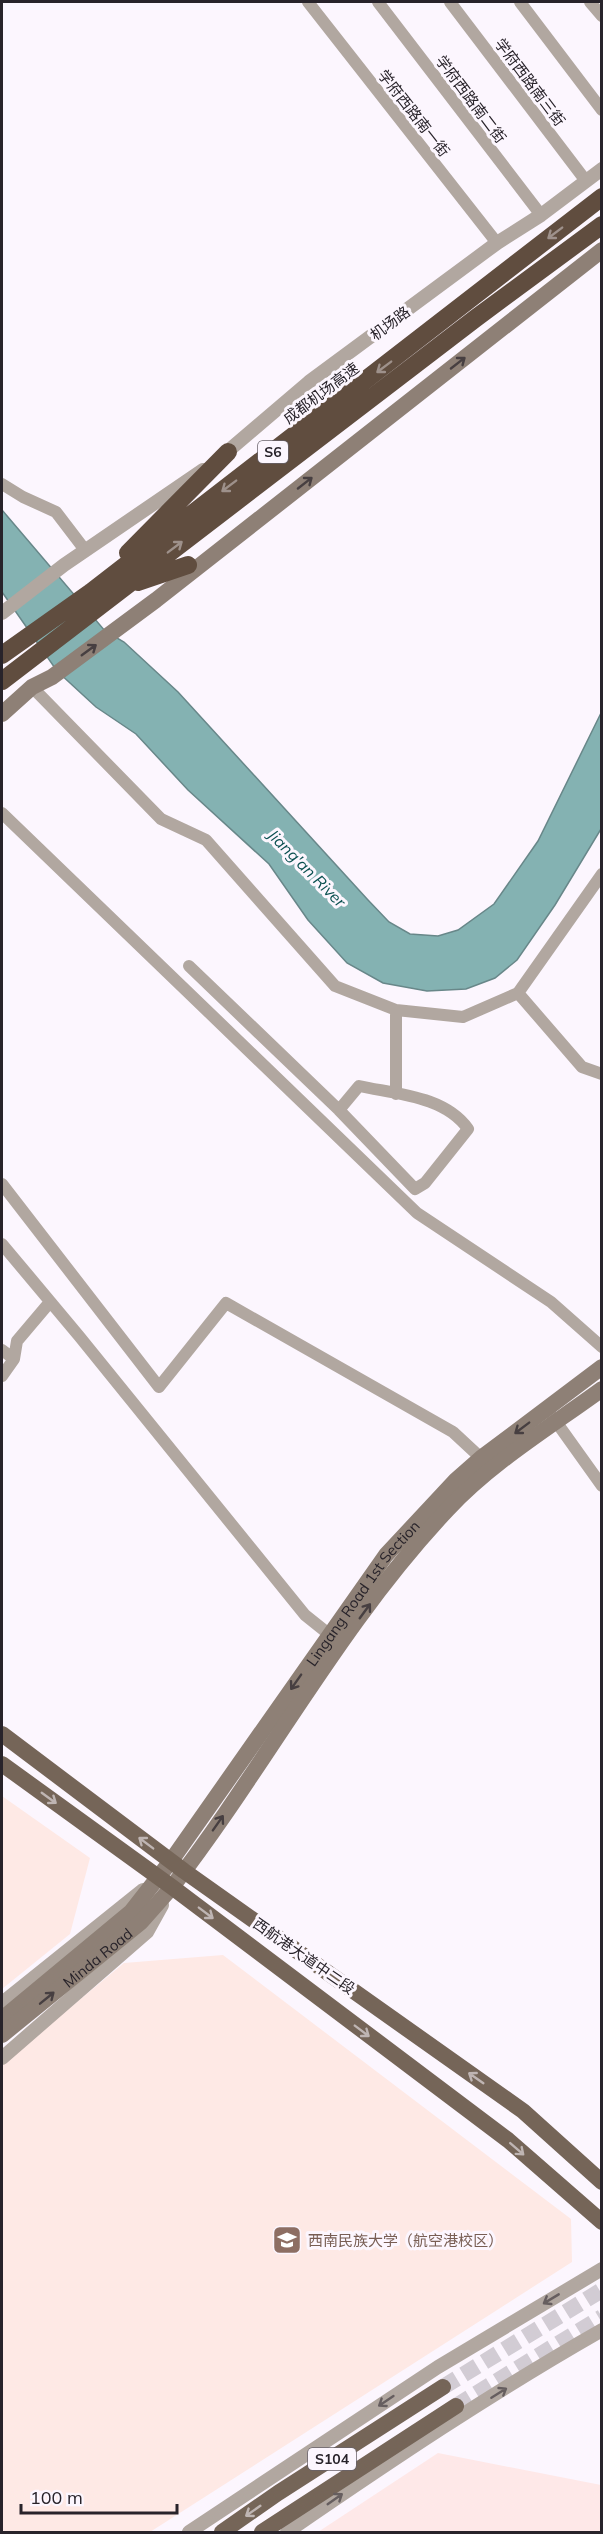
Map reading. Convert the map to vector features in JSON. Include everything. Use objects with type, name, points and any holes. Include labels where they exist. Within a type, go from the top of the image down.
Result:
[{"type":"highway","name":"成都机场高速","points":[[89,602],[101,583],[395,359],[462,304],[602,197]]},
{"type":"highway","name":"成都机场高速","points":[[2,681],[30,646],[89,602],[123,587],[602,225]]},
{"type":"highway","points":[[101,583],[144,534],[193,490],[228,452]]},
{"type":"highway","points":[[123,587],[188,565]]},
{"type":"highway","name":"成都机场高速","points":[[2,655],[30,646]]},
{"type":"main road","points":[[2,714],[32,687],[52,677],[156,600],[602,250]]},
{"type":"main road","points":[[156,600],[188,565],[255,514],[284,500]]},
{"type":"main road","name":"Lingang Road 1st Section","points":[[335,1639],[449,1507],[602,1367]]},
{"type":"main road","name":"Lingang Road 1st Section","points":[[178,1866],[335,1639],[386,1555],[412,1525],[481,1458],[552,1415],[602,1389]]},
{"type":"main road","name":"西航港大道中二段","points":[[2,1734],[178,1866],[523,2111],[602,2182]]},
{"type":"main road","points":[[2,1764],[508,2140],[602,2222]]},
{"type":"main road","name":"Minda Road","points":[[2,2035],[141,1922],[178,1866]]},
{"type":"main road","name":"Minda Road","points":[[2,2019],[165,1883]]},
{"type":"main road","name":"S104","points":[[222,2532],[278,2493],[443,2387]]},
{"type":"main road","name":"S104","points":[[262,2532],[456,2406]]},
{"type":"street","name":"学府西路南一街","points":[[308,2],[497,243]]},
{"type":"street","name":"学府西路南二街","points":[[378,2],[541,215]]},
{"type":"street","name":"学府西路南三街","points":[[450,2],[586,181]]},
{"type":"street","points":[[520,2],[602,110]]},
{"type":"street","points":[[590,2],[602,16]]},
{"type":"street","name":"机场路","points":[[2,612],[85,550],[228,452],[309,382],[497,243],[541,215],[602,169]]},
{"type":"street","points":[[2,484],[23,497],[56,512],[85,550]]},
{"type":"street","points":[[32,687],[161,819],[206,840],[335,986],[396,1010],[463,1017],[518,993],[602,874]]},
{"type":"street","points":[[2,813],[417,1213],[551,1302],[602,1347]]},
{"type":"street","points":[[189,966],[339,1110],[415,1189],[425,1182],[468,1129],[460,1116],[429,1101],[359,1086],[339,1110]]},
{"type":"street","points":[[518,993],[582,1067],[602,1074]]},
{"type":"street","points":[[396,1010],[396,1094]]},
{"type":"street","points":[[2,1185],[159,1387],[226,1302],[453,1432],[481,1458]]},
{"type":"street","points":[[2,1244],[304,1615],[335,1639]]},
{"type":"street","points":[[2,1376],[14,1359],[17,1341],[50,1302]]},
{"type":"street","points":[[2,1350],[14,1359]]},
{"type":"street","points":[[552,1415],[602,1486]]},
{"type":"street","points":[[2,2003],[165,1883]]},
{"type":"street","points":[[2,2058],[147,1932],[165,1883]]},
{"type":"street","points":[[189,2532],[438,2367],[602,2269]]},
{"type":"street","points":[[287,2532],[370,2475],[602,2330]]},
{"type":"shaded area","points":[[2,1796],[90,1858],[70,1934],[2,1989]]},
{"type":"shaded area","name":"西南民族大学（航空港校区）","points":[[223,1955],[571,2219],[572,2262],[150,2532],[2,2532],[2,2064],[124,1963]]},
{"type":"shaded area","points":[[438,2453],[601,2485],[601,2532],[318,2532]]},
{"type":"water","name":"Jiang'an River","points":[[2,510],[105,631],[124,642],[178,692],[389,922],[410,934],[438,936],[458,930],[494,904],[538,841],[601,713],[601,829],[555,905],[517,960],[495,978],[466,989],[427,991],[383,983],[347,963],[308,920],[269,864],[188,790],[136,734],[96,707],[57,671],[2,592]]},
{"type":"tunnel","points":[[443,2387],[602,2290]]},
{"type":"tunnel","points":[[456,2406],[602,2317]]},
{"type":"place","name":"西南民族大学（航空港校区）","points":[[287,2240]]}]
